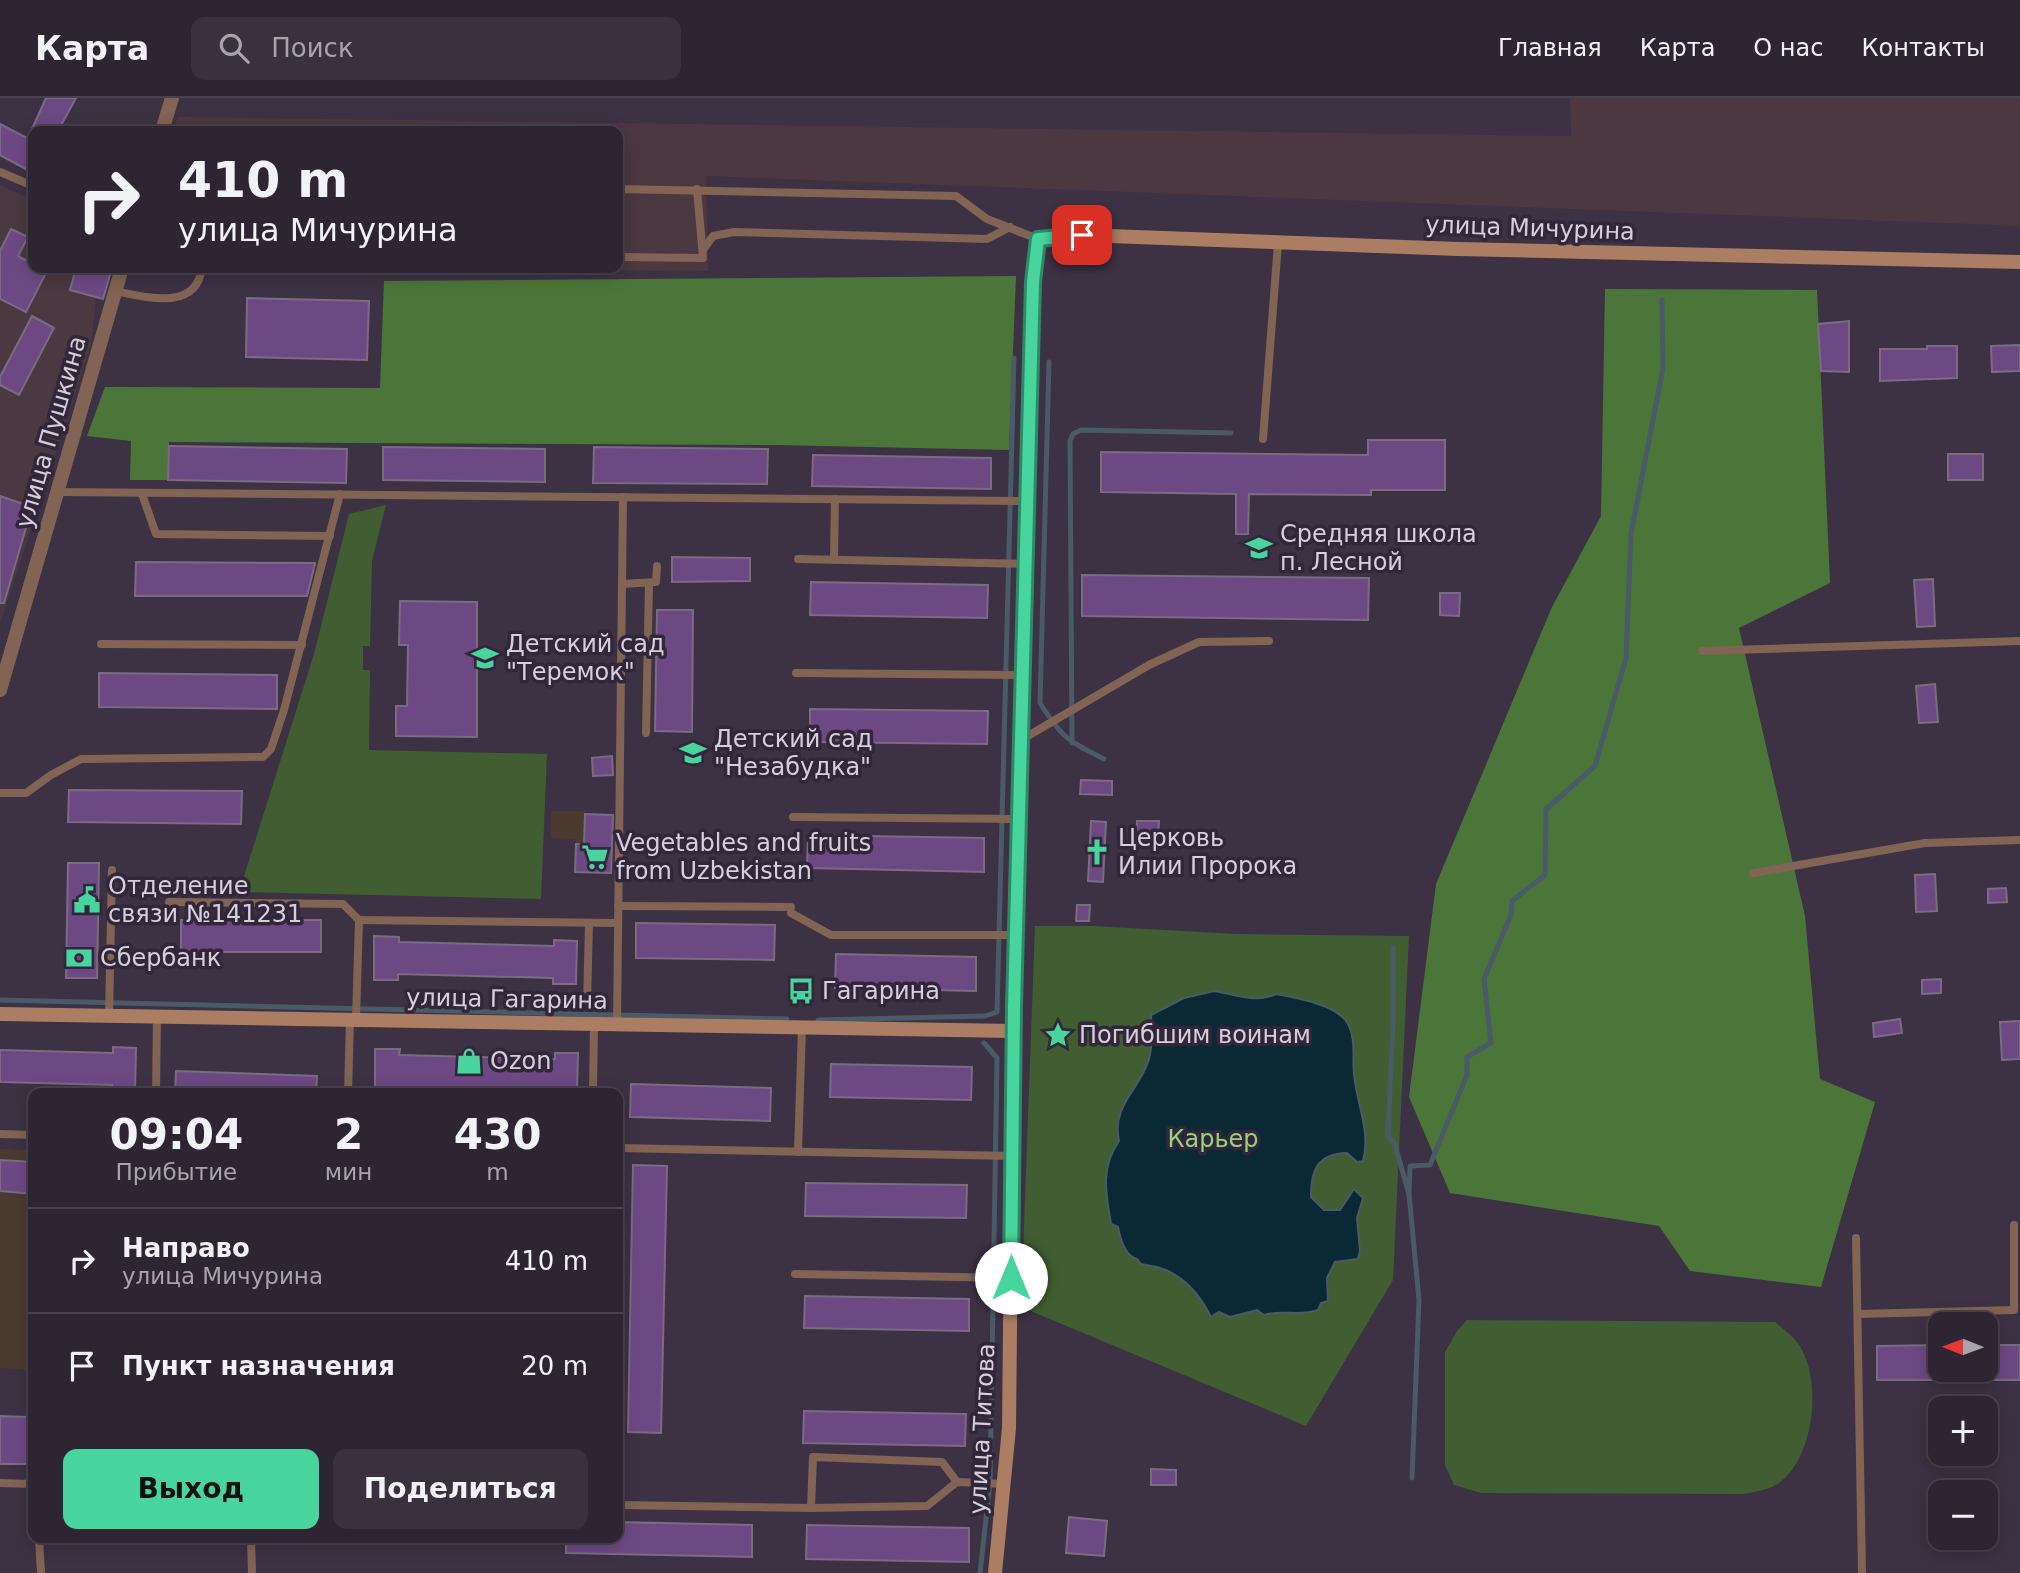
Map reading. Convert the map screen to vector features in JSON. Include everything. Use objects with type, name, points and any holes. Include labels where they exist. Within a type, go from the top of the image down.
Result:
[{"type":"street","points":[[164,126],[172,98]]},
{"type":"street","name":"улица Мичурина","points":[[1038,239],[1082,235],[1636,254],[2020,262]]},
{"type":"street","name":"улица Титова","points":[[995,1573],[1009,1428],[1018,819],[1033,282],[1038,239]]},
{"type":"street","name":"улица Пушкина","points":[[0,690],[121,273]]},
{"type":"street","name":"улица Гагарина","points":[[0,1014],[1013,1031]]},
{"type":"lane","points":[[0,172],[28,184]]},
{"type":"lane","points":[[623,189],[956,196],[987,219],[1038,239]]},
{"type":"lane","points":[[623,257],[703,258],[696,189]]},
{"type":"lane","points":[[703,250],[713,236],[734,232],[987,239],[1010,228]]},
{"type":"lane","points":[[1264,439],[1278,243]]},
{"type":"lane","points":[[116,291],[159,299],[186,295],[200,281],[201,273]]},
{"type":"lane","points":[[58,492],[1027,501]]},
{"type":"lane","points":[[142,494],[156,534],[330,536]]},
{"type":"lane","points":[[0,793],[26,793],[80,759],[263,757],[271,749],[284,710],[340,494]]},
{"type":"lane","points":[[617,1024],[623,497]]},
{"type":"lane","points":[[834,560],[835,499]]},
{"type":"lane","points":[[798,559],[1025,564]]},
{"type":"lane","points":[[622,584],[656,582],[657,566]]},
{"type":"lane","points":[[646,733],[649,583]]},
{"type":"lane","points":[[1021,740],[1149,665],[1199,642],[1269,641]]},
{"type":"lane","points":[[1702,651],[2020,641]]},
{"type":"lane","points":[[101,644],[302,645]]},
{"type":"lane","points":[[796,673],[1022,675]]},
{"type":"lane","points":[[793,817],[1018,819]]},
{"type":"lane","points":[[1753,873],[1925,842],[2020,840]]},
{"type":"lane","points":[[109,1015],[112,870]]},
{"type":"lane","points":[[169,902],[343,904],[359,920],[617,923]]},
{"type":"lane","points":[[618,906],[791,910],[831,935],[1016,935]]},
{"type":"lane","points":[[348,1088],[359,920]]},
{"type":"lane","points":[[587,1005],[589,923]]},
{"type":"lane","points":[[156,1088],[157,1015]]},
{"type":"lane","points":[[593,1088],[594,1023]]},
{"type":"lane","points":[[799,1152],[802,1027]]},
{"type":"lane","points":[[0,1134],[28,1135]]},
{"type":"lane","points":[[623,1148],[1012,1156]]},
{"type":"lane","points":[[1858,1314],[2014,1310],[2014,1225]]},
{"type":"lane","points":[[1856,1238],[1862,1573]]},
{"type":"lane","points":[[795,1274],[1011,1278]]},
{"type":"lane","points":[[811,1508],[813,1457],[942,1462],[957,1482]]},
{"type":"lane","points":[[623,1505],[811,1508],[927,1506],[957,1482],[1004,1484]]},
{"type":"lane","points":[[0,1483],[28,1484]]},
{"type":"lane","points":[[39,1543],[40,1573]]},
{"type":"lane","points":[[251,1543],[252,1573]]},
{"type":"shaded area","points":[[1570,98],[2020,98],[2020,226],[706,176],[708,271],[623,270],[623,126],[176,126],[177,117],[1571,136]]},
{"type":"shaded area","points":[[0,185],[28,198],[28,273],[98,273],[91,345],[0,624]]},
{"type":"shaded area","points":[[551,811],[585,811],[585,824],[594,844],[576,844],[575,839],[551,838]]},
{"type":"shaded area","points":[[0,1149],[28,1150],[28,1370],[0,1368]]},
{"type":"green space","points":[[1016,276],[1009,450],[776,445],[169,442],[168,480],[130,480],[131,441],[87,436],[105,387],[380,388],[384,281]]},
{"type":"green space","points":[[1605,289],[1817,290],[1830,583],[1739,628],[1805,916],[1820,1079],[1875,1102],[1821,1287],[1690,1271],[1659,1226],[1450,1193],[1409,1097],[1436,884],[1552,607],[1601,516]]},
{"type":"green space","points":[[386,505],[372,561],[370,646],[363,646],[363,670],[370,670],[369,750],[547,754],[541,899],[239,892],[314,654],[349,514]]},
{"type":"green space","name":"Карьер","points":[[1035,926],[1094,926],[1235,934],[1409,936],[1393,1280],[1306,1426],[1021,1307]]},
{"type":"green space","points":[[1467,1320],[1775,1322],[1797,1342],[1808,1365],[1812,1403],[1806,1442],[1789,1474],[1776,1485],[1744,1494],[1481,1493],[1454,1485],[1445,1465],[1445,1352]]},
{"type":"water","points":[[1214,991],[1253,998],[1276,994],[1314,1003],[1340,1015],[1352,1034],[1354,1075],[1365,1139],[1363,1161],[1357,1162],[1347,1153],[1322,1160],[1314,1171],[1311,1197],[1324,1210],[1340,1210],[1354,1189],[1363,1198],[1357,1218],[1360,1251],[1358,1259],[1335,1262],[1327,1278],[1328,1301],[1321,1303],[1318,1310],[1264,1315],[1257,1310],[1230,1317],[1219,1312],[1211,1317],[1185,1282],[1161,1268],[1141,1264],[1129,1254],[1118,1227],[1111,1224],[1106,1192],[1107,1171],[1119,1141],[1119,1117],[1149,1059],[1152,1043],[1151,1015],[1184,998]]},
{"type":"building","points":[[46,98],[76,98],[61,126],[33,126]]},
{"type":"building","points":[[0,124],[28,138],[28,170],[0,155]]},
{"type":"building","points":[[11,229],[28,237],[18,256],[28,261],[28,273],[46,273],[26,312],[0,299],[0,251]]},
{"type":"building","points":[[75,273],[111,273],[103,299],[70,290]]},
{"type":"building","points":[[247,298],[369,301],[367,360],[246,357]]},
{"type":"building","points":[[32,316],[54,328],[19,395],[0,385],[0,377]]},
{"type":"building","points":[[1849,321],[1849,372],[1821,371],[1818,324]]},
{"type":"building","points":[[2020,345],[2020,371],[1992,372],[1991,346]]},
{"type":"building","points":[[1927,346],[1957,346],[1957,378],[1880,381],[1880,349],[1927,349]]},
{"type":"building","points":[[1368,440],[1445,440],[1445,490],[1371,490],[1371,495],[1249,494],[1248,534],[1236,534],[1236,494],[1101,492],[1101,452],[1368,455]]},
{"type":"building","points":[[169,446],[347,449],[346,483],[168,480]]},
{"type":"building","points":[[383,447],[545,449],[545,482],[383,480]]},
{"type":"building","points":[[594,447],[768,449],[767,484],[593,483]]},
{"type":"building","points":[[1948,454],[1983,454],[1983,480],[1948,480]]},
{"type":"building","points":[[813,455],[991,458],[991,489],[812,486]]},
{"type":"building","points":[[0,496],[32,507],[4,603],[0,603]]},
{"type":"building","points":[[672,557],[750,558],[750,581],[672,582]]},
{"type":"building","points":[[136,562],[315,564],[307,596],[135,596]]},
{"type":"building","points":[[1082,575],[1369,578],[1368,620],[1082,616]]},
{"type":"building","points":[[1933,579],[1935,626],[1917,627],[1914,580]]},
{"type":"building","points":[[811,582],[988,585],[987,618],[810,615]]},
{"type":"building","points":[[1440,593],[1460,593],[1459,616],[1440,615]]},
{"type":"building","points":[[400,601],[477,602],[477,737],[396,736],[396,706],[407,706],[408,645],[399,645]]},
{"type":"building","points":[[657,610],[693,610],[692,732],[655,731]]},
{"type":"building","points":[[99,673],[277,675],[277,709],[99,707]]},
{"type":"building","points":[[1935,684],[1938,722],[1919,723],[1916,686]]},
{"type":"building","points":[[810,709],[988,711],[987,744],[810,742]]},
{"type":"building","points":[[612,756],[613,775],[593,776],[592,758]]},
{"type":"building","points":[[1081,780],[1112,781],[1112,795],[1080,794]]},
{"type":"building","points":[[69,790],[242,791],[241,824],[68,822]]},
{"type":"building","points":[[585,814],[613,815],[611,873],[575,872],[576,844],[584,844]]},
{"type":"building","name":"Церковь Илии Пророка","points":[[1091,821],[1106,822],[1103,882],[1088,881]]},
{"type":"building","points":[[1137,821],[1159,821],[1158,843],[1136,843]]},
{"type":"building","points":[[808,835],[984,838],[984,872],[807,868]]},
{"type":"building","points":[[68,863],[99,863],[97,978],[66,978]]},
{"type":"building","points":[[1935,874],[1937,911],[1916,912],[1915,875]]},
{"type":"building","points":[[2006,888],[2007,902],[1988,903],[1988,889]]},
{"type":"building","points":[[1077,905],[1090,905],[1089,921],[1076,921]]},
{"type":"building","points":[[181,920],[321,920],[321,952],[181,952]]},
{"type":"building","points":[[636,923],[775,925],[774,960],[636,958]]},
{"type":"building","points":[[374,936],[399,937],[399,942],[554,946],[554,940],[577,941],[576,984],[553,984],[553,978],[398,974],[398,980],[374,980]]},
{"type":"building","points":[[836,954],[976,957],[976,991],[835,988]]},
{"type":"building","points":[[1941,979],[1941,993],[1922,994],[1922,980]]},
{"type":"building","points":[[1900,1019],[1902,1033],[1874,1037],[1873,1023]]},
{"type":"building","points":[[2020,1021],[2020,1059],[2002,1060],[2000,1022]]},
{"type":"building","points":[[113,1047],[136,1048],[135,1088],[0,1082],[0,1050],[113,1053]]},
{"type":"building","points":[[375,1049],[400,1049],[399,1055],[555,1059],[555,1053],[578,1053],[577,1088],[375,1088]]},
{"type":"building","points":[[831,1064],[972,1067],[971,1100],[830,1097]]},
{"type":"building","points":[[176,1071],[317,1076],[316,1088],[175,1088]]},
{"type":"building","points":[[631,1084],[771,1088],[770,1121],[630,1117]]},
{"type":"building","points":[[0,1160],[28,1162],[28,1194],[0,1191]]},
{"type":"building","points":[[633,1165],[667,1166],[661,1433],[628,1432]]},
{"type":"building","points":[[806,1183],[967,1185],[966,1218],[805,1216]]},
{"type":"building","points":[[805,1296],[969,1299],[969,1331],[804,1328]]},
{"type":"building","points":[[1928,1345],[1928,1380],[1877,1380],[1877,1346]]},
{"type":"building","points":[[1998,1345],[2020,1345],[2020,1380],[1998,1380]]},
{"type":"building","points":[[804,1411],[966,1414],[965,1446],[803,1443]]},
{"type":"building","points":[[0,1416],[28,1417],[28,1464],[0,1464]]},
{"type":"building","points":[[1151,1469],[1176,1470],[1176,1485],[1151,1485]]},
{"type":"building","points":[[1069,1517],[1107,1521],[1104,1556],[1066,1553]]},
{"type":"building","points":[[623,1522],[752,1525],[752,1557],[566,1553],[566,1543],[623,1543]]},
{"type":"building","points":[[807,1525],[969,1528],[969,1562],[806,1559]]},
{"type":"waterway","points":[[1409,1194],[1410,1166],[1430,1165],[1467,1075],[1467,1057],[1491,1043],[1484,979],[1511,915],[1512,901],[1545,875],[1546,809],[1595,766],[1626,658],[1631,534],[1663,368],[1662,300]]},
{"type":"waterway","points":[[818,1020],[985,1016],[997,1012],[1014,358]]},
{"type":"waterway","points":[[1049,362],[1040,703],[1067,737],[1104,759]]},
{"type":"waterway","points":[[1072,743],[1070,441],[1073,434],[1081,430],[1231,433]]},
{"type":"waterway","points":[[1393,947],[1388,1135],[1395,1145],[1409,1194],[1419,1300],[1412,1478]]},
{"type":"waterway","points":[[0,1000],[787,1019]]},
{"type":"waterway","points":[[980,1573],[990,1483],[997,1058],[984,1043]]},
{"type":"place","name":"Средняя школа п. Лесной","points":[[1259,548]]},
{"type":"place","name":"Детский сад \"Теремок\"","points":[[485,658]]},
{"type":"place","name":"Детский сад \"Незабудка\"","points":[[693,753]]},
{"type":"place","name":"Церковь Илии Пророка","points":[[1097,852]]},
{"type":"place","name":"Vegetables and fruits from Uzbekistan","points":[[595,857]]},
{"type":"place","name":"Отделение связи №141231","points":[[87,900]]},
{"type":"place","name":"Сбербанк","points":[[79,958]]},
{"type":"place","name":"Гагарина","points":[[801,991]]},
{"type":"place","name":"Погибшим воинам","points":[[1058,1035]]},
{"type":"place","name":"Ozon","points":[[469,1061]]},
{"type":"route","points":[[1011,1278],[1014,1007],[1033,282],[1038,239],[1082,235]]}]
